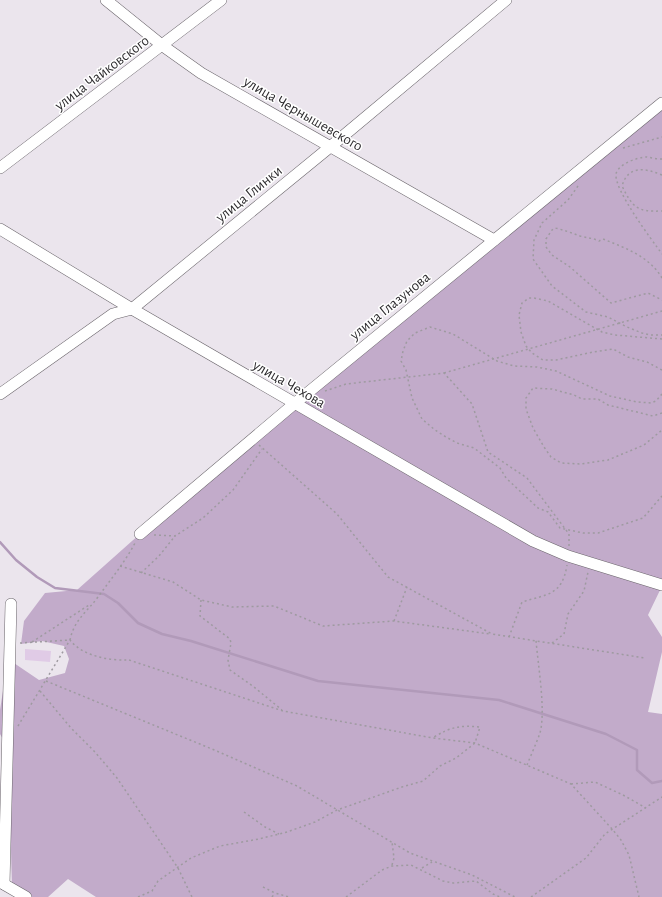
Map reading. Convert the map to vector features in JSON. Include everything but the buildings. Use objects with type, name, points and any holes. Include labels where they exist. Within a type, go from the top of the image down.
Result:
[{"type":"street","name":"улица Чернышевского","points":[[106,0],[163,46],[201,73],[494,240]]},
{"type":"street","name":"улица Чайковского","points":[[0,168],[163,46],[221,0]]},
{"type":"street","name":"улица Глинки","points":[[0,394],[113,314],[132,309],[330,147],[506,0]]},
{"type":"street","name":"улица Глазунова","points":[[140,534],[294,404],[662,103]]},
{"type":"street","name":"улица Чехова","points":[[0,229],[132,309],[294,404],[533,541],[568,556],[662,585]]},
{"type":"street","points":[[11,604],[5,642],[7,743],[2,883],[26,897]]},
{"type":"path","points":[[621,148],[662,137]]},
{"type":"path","points":[[662,159],[645,157],[626,162],[619,168],[616,174],[617,182],[622,194],[643,228],[662,254]]},
{"type":"path","points":[[662,175],[650,170],[636,170],[629,173],[622,186],[630,203],[644,211],[662,211]]},
{"type":"path","points":[[580,183],[568,200],[542,223],[534,240],[534,259],[552,286],[586,312],[608,317],[626,327],[650,335],[662,336]]},
{"type":"path","points":[[662,278],[659,272],[634,251],[603,239],[599,241],[592,237],[582,237],[568,230],[555,228],[546,239],[546,247],[552,255],[570,267],[611,303],[648,294],[662,300]]},
{"type":"path","points":[[662,339],[615,335],[598,329],[548,300],[529,298],[522,303],[519,315],[524,341],[528,349],[537,357],[549,360],[613,349],[628,357],[647,362],[662,370]]},
{"type":"path","points":[[321,393],[346,384],[444,372],[662,311]]},
{"type":"path","points":[[662,394],[656,401],[651,403],[610,396],[556,371],[537,367],[514,366],[493,359],[453,334],[430,327],[415,333],[407,341],[401,361],[406,370],[412,398],[422,419],[435,430],[457,443],[474,448],[500,468],[506,478],[538,508],[548,512],[560,528],[598,533],[643,518],[662,496]]},
{"type":"path","points":[[444,372],[472,404],[488,452],[527,478],[569,534],[566,574],[561,586],[556,591],[522,602],[509,637]]},
{"type":"path","points":[[662,413],[653,416],[608,405],[598,399],[582,398],[552,389],[533,388],[526,398],[526,409],[533,428],[551,457],[560,463],[581,464],[608,460],[644,445],[662,430]]},
{"type":"path","points":[[258,445],[337,514],[388,577],[492,634]]},
{"type":"path","points":[[141,572],[159,556],[175,536],[203,518],[233,490],[263,448]]},
{"type":"path","points":[[31,643],[98,598],[102,590],[126,559],[140,534],[175,536]]},
{"type":"path","points":[[552,643],[564,634],[568,614],[584,591],[590,563]]},
{"type":"path","points":[[120,566],[173,582],[202,600],[232,607],[274,606],[323,626],[394,621],[536,640],[645,658]]},
{"type":"path","points":[[394,621],[407,587]]},
{"type":"path","points":[[202,600],[200,616],[230,639],[232,643],[228,660],[230,670],[254,686],[283,711]]},
{"type":"path","points":[[7,743],[70,640],[72,630],[91,604]]},
{"type":"path","points":[[5,642],[31,643],[70,640]]},
{"type":"path","points":[[70,640],[75,646],[90,654],[117,661],[129,660],[283,711],[433,738],[475,743],[571,784],[613,830],[629,855],[639,897]]},
{"type":"path","points":[[527,765],[540,733],[542,719],[536,640]]},
{"type":"path","points":[[46,681],[212,749],[297,786],[410,854],[472,875],[515,897]]},
{"type":"path","points":[[40,691],[71,728],[95,752],[116,778],[178,868],[192,897]]},
{"type":"path","points":[[138,897],[152,891],[158,880],[191,858],[220,846],[279,834],[315,822],[337,810],[423,781],[440,766],[456,758],[475,743],[480,727],[465,725],[448,729],[433,738]]},
{"type":"path","points":[[571,784],[595,782],[646,808]]},
{"type":"path","points":[[531,897],[586,858],[605,834],[662,797]]},
{"type":"path","points":[[244,812],[265,827],[279,834]]},
{"type":"path","points":[[392,842],[394,858],[392,866]]},
{"type":"path","points":[[421,869],[432,862]]},
{"type":"path","points":[[346,897],[382,870],[392,866],[411,865],[443,881],[453,883],[476,881],[493,894],[500,897]]},
{"type":"path","points":[[263,887],[274,893],[289,897]]},
{"type":"path","points":[[272,897],[274,893]]},
{"type":"path","points":[[510,897],[515,897]]},
{"type":"shaded area","points":[[662,110],[662,586],[648,615],[662,637],[662,652],[648,712],[662,714],[662,897],[96,897],[68,879],[48,897],[28,897],[12,885],[8,748],[0,734],[0,710],[8,659],[39,680],[65,673],[69,659],[64,646],[42,641],[21,644],[24,621],[45,593],[77,590],[132,541],[453,273]]},
{"type":"shaded area","points":[[25,649],[51,651],[50,662],[25,660]]},
{"type":"waterway","points":[[0,542],[16,560],[37,577],[55,588],[104,594],[118,603],[138,623],[162,634],[191,641],[318,681],[499,700],[606,734],[637,750],[637,770],[652,783],[662,781]]}]
